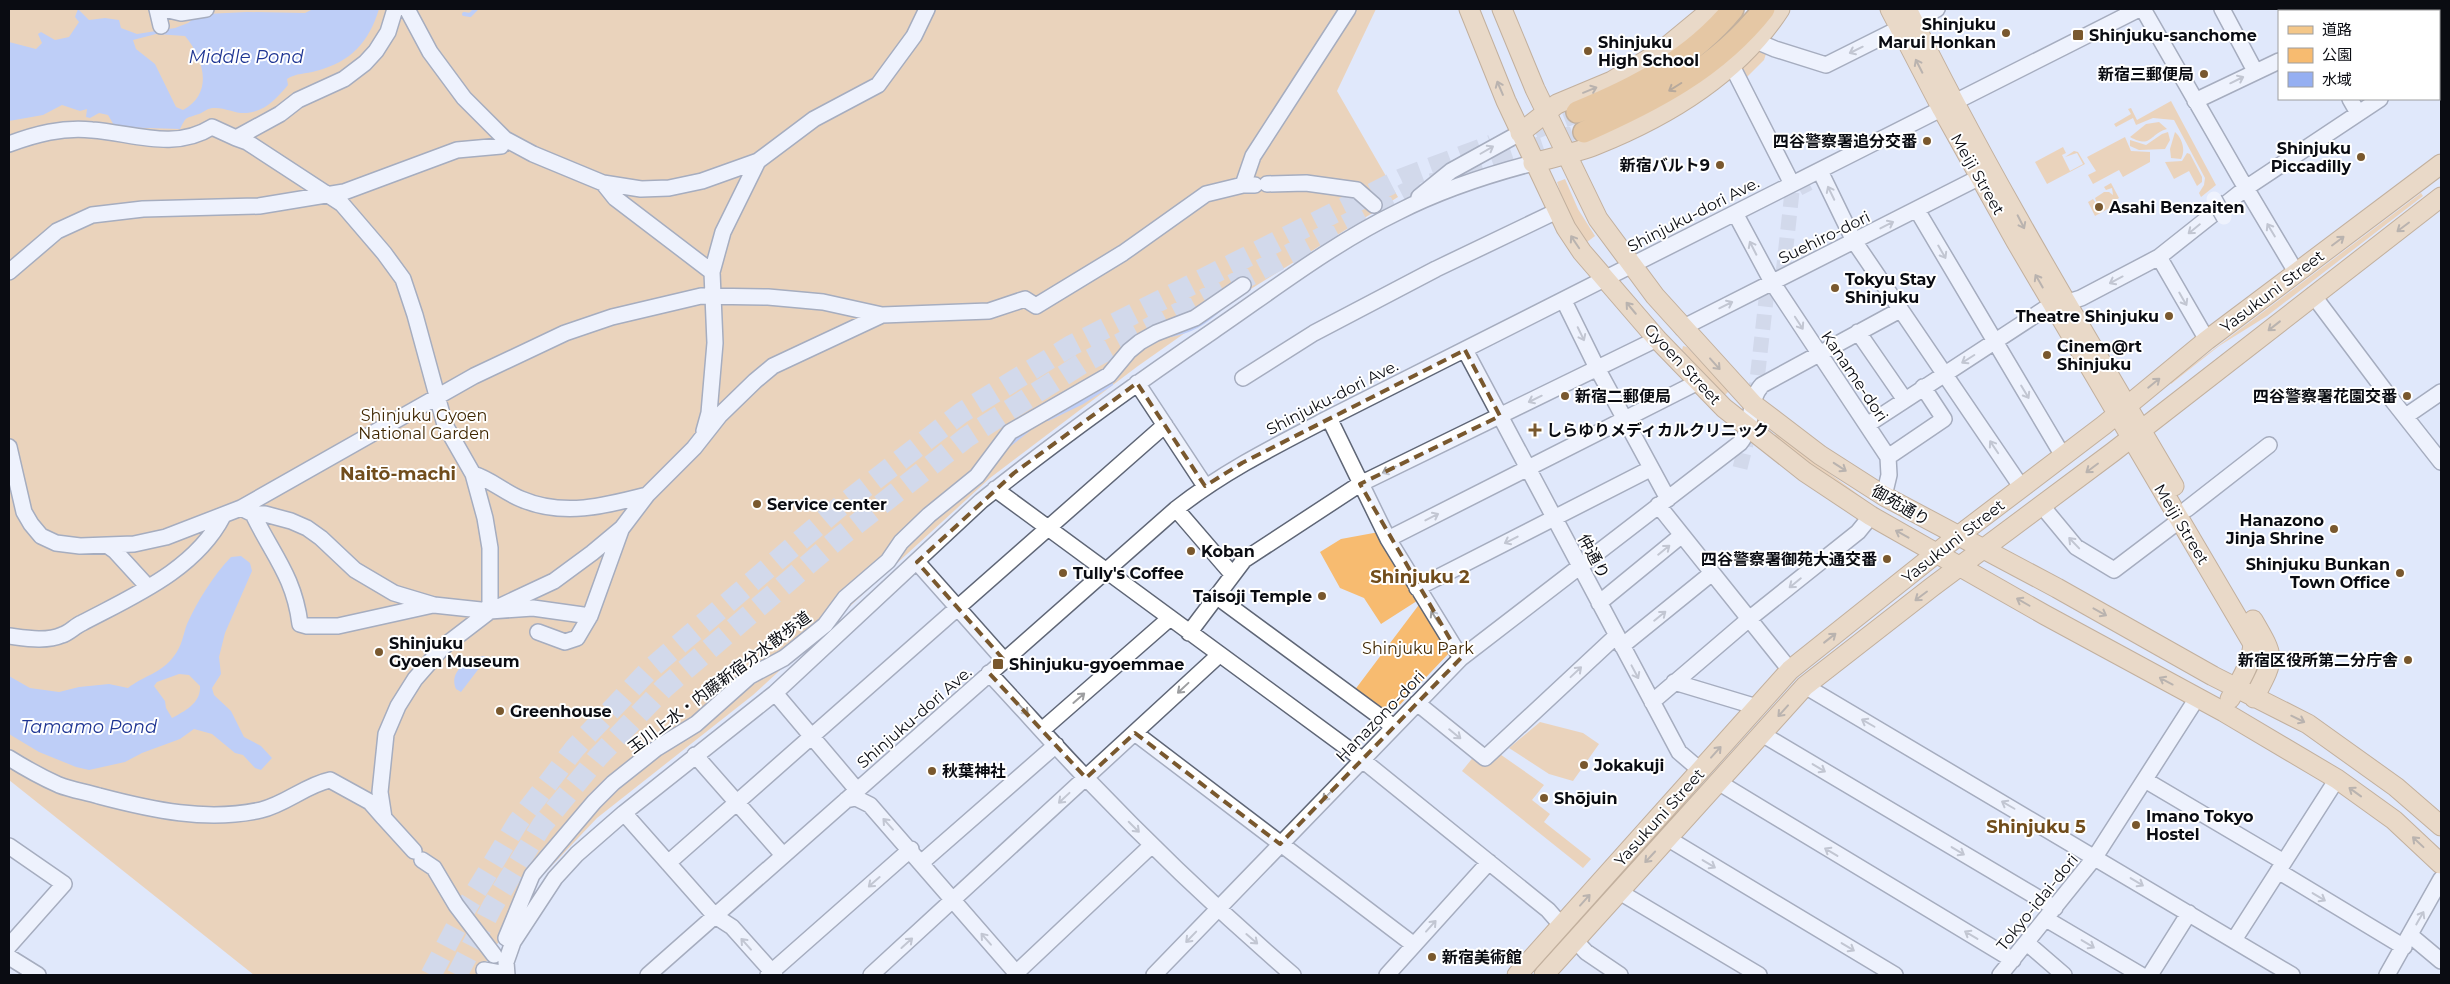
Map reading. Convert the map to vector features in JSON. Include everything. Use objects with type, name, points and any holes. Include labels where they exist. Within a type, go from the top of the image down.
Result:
[{"type":"highway","points":[[1733,9],[1709,34],[1672,64],[1618,96],[1580,122],[1629,112],[1692,76],[1737,40],[1764,9]]},
{"type":"main road","name":"Gyoen Street","points":[[1469,9],[1481,42],[1533,163],[1557,211],[1582,252],[1657,338],[1724,408],[1805,472],[1871,516],[1960,566]]},
{"type":"main road","name":"Gyoen Street","points":[[1502,9],[1530,79],[1598,219],[1682,328]]},
{"type":"main road","points":[[1520,133],[1564,100],[1612,81],[1637,67],[1681,37],[1712,9]]},
{"type":"main road","points":[[1533,163],[1596,145],[1649,121],[1695,93],[1756,41],[1780,9]]},
{"type":"main road","points":[[1890,9],[1907,20],[1948,106]]},
{"type":"main road","name":"Meiji Street","points":[[1948,106],[1980,177],[2060,305]]},
{"type":"main road","name":"Meiji Street","points":[[1948,106],[2060,305],[2183,514],[2253,644],[2252,658],[2224,712]]},
{"type":"main road","name":"Yasukuni Street","points":[[1517,975],[1790,670],[1958,536],[2063,456],[2207,340],[2441,164]]},
{"type":"main road","name":"Yasukuni Street","points":[[1544,975],[1806,686],[1960,566],[2136,434],[2441,197]]},
{"type":"main road","name":"御苑通り","points":[[1682,328],[1753,404],[1820,455],[1884,496],[2142,635],[2254,698]]},
{"type":"main road","name":"Meiji Street","points":[[2183,514],[2269,647],[2271,666],[2254,698]]},
{"type":"main road","points":[[1960,566],[2224,712],[2337,779],[2394,820],[2441,864]]},
{"type":"main road","points":[[2128,660],[2142,635]]},
{"type":"main road","points":[[2254,698],[2308,724],[2396,786],[2441,826]]},
{"type":"main road","points":[[1700,770],[1718,782]]},
{"type":"main road","points":[[1562,926],[1575,940]]},
{"type":"street","points":[[157,9],[161,26]]},
{"type":"street","points":[[164,9],[181,13],[206,9]]},
{"type":"street","points":[[236,138],[280,114],[298,100],[344,79],[365,63],[388,32],[395,9]]},
{"type":"street","points":[[406,9],[430,52],[464,98],[505,139],[533,154],[603,183],[641,189],[670,188],[702,181],[758,162],[814,119],[878,85],[914,36],[927,9]]},
{"type":"street","points":[[1255,185],[1248,166],[1348,9]]},
{"type":"street","points":[[1756,41],[1826,65],[1907,20],[1937,9]]},
{"type":"street","name":"Shinjuku-dori Ave.","points":[[648,975],[1204,486],[1242,463],[1328,418],[1606,280],[1632,265],[2138,9]]},
{"type":"street","points":[[2143,9],[2296,272]]},
{"type":"street","points":[[2222,9],[2255,71]]},
{"type":"street","points":[[2195,101],[2278,61]]},
{"type":"street","points":[[2440,62],[2441,69]]},
{"type":"street","points":[[1731,64],[1792,184]]},
{"type":"street","points":[[2351,100],[2358,113]]},
{"type":"street","points":[[1867,426],[1944,373],[2043,310],[2081,298],[2159,257],[2246,188],[2378,100]]},
{"type":"street","points":[[9,144],[47,131],[91,129],[173,140],[202,134],[208,122],[254,146],[342,204],[384,253],[403,280],[415,315],[445,425],[473,474],[485,518],[490,548],[490,611]]},
{"type":"street","points":[[1405,209],[1460,165],[1520,133]]},
{"type":"street","points":[[9,272],[57,231],[92,215],[143,209],[259,206],[328,196],[360,187],[457,150],[501,146],[505,139]]},
{"type":"street","points":[[703,436],[709,413],[715,343],[711,296],[712,272],[723,232],[758,162]]},
{"type":"street","points":[[502,975],[512,942],[555,878],[577,854],[624,813],[775,693],[995,489],[1060,438],[1311,263],[1405,209],[1466,183],[1533,163]]},
{"type":"street","points":[[1460,165],[1459,178],[1466,183]]},
{"type":"street","points":[[1820,171],[1854,242],[2022,488]]},
{"type":"street","name":"Suehiro-dori","points":[[1682,328],[1980,177]]},
{"type":"street","points":[[603,183],[615,198],[712,272]]},
{"type":"street","points":[[247,511],[291,481],[436,396],[565,333],[656,305],[701,296],[768,297],[822,302],[882,315],[989,311],[1025,299],[1036,306],[1123,253],[1206,194],[1255,185],[1306,183],[1357,190],[1374,205]]},
{"type":"street","points":[[2210,191],[2224,217]]},
{"type":"street","points":[[1917,210],[2063,456]]},
{"type":"street","points":[[1243,378],[1314,333],[1436,269],[1557,211]]},
{"type":"street","name":"Kaname-dori","points":[[1735,213],[1772,282],[1888,457]]},
{"type":"street","points":[[2159,257],[2207,340]]},
{"type":"street","name":"玉川上水・内藤新宿分水散歩道","points":[[506,938],[532,875],[594,802],[613,783],[656,748],[696,724],[750,676],[784,658],[825,625],[845,598],[888,561],[900,542],[929,515],[977,476],[1010,432],[1109,375],[1129,351],[1140,342],[1156,333],[1195,318],[1242,285]]},
{"type":"street","points":[[2314,295],[2441,462]]},
{"type":"street","points":[[1564,301],[1650,470],[1663,502],[1682,535],[1790,670]]},
{"type":"street","name":"Hanazono-dori","points":[[1154,975],[1461,658],[1579,565],[1740,444],[1748,427],[1757,391],[1762,385],[1900,310]]},
{"type":"street","points":[[384,818],[380,792],[386,734],[398,706],[415,679],[443,647],[490,611],[554,581],[592,554],[622,528],[647,494],[739,396],[773,366],[882,315]]},
{"type":"street","points":[[1858,332],[1905,400]]},
{"type":"street","points":[[1189,633],[1244,560],[1360,484],[1657,338]]},
{"type":"street","name":"仲通り","points":[[1465,350],[1679,752],[1700,770]]},
{"type":"street","points":[[1388,539],[1698,382]]},
{"type":"street","points":[[1137,383],[1204,486]]},
{"type":"street","points":[[1884,496],[1888,475],[1888,457],[1944,420],[1923,387]]},
{"type":"street","points":[[2406,416],[2441,392]]},
{"type":"street","points":[[1328,418],[1388,539],[1461,658]]},
{"type":"street","points":[[668,863],[1165,425]]},
{"type":"street","points":[[2042,506],[2076,547],[2114,570],[2269,445]]},
{"type":"street","points":[[9,447],[24,512],[41,536],[56,543],[80,546],[134,544],[166,537],[223,516],[247,511],[291,520],[306,528],[321,538],[355,570],[394,593],[434,605],[490,611],[533,608],[590,616]]},
{"type":"street","points":[[1417,588],[1650,470]]},
{"type":"street","points":[[473,474],[483,477],[519,498],[535,504],[563,508],[587,509],[647,494]]},
{"type":"street","points":[[995,489],[1362,760],[1548,910],[1562,926]]},
{"type":"street","points":[[1176,509],[1232,574]]},
{"type":"street","points":[[247,511],[282,563],[292,587],[300,624],[307,626],[338,626],[434,605]]},
{"type":"street","points":[[9,636],[38,639],[62,635],[80,624],[122,604],[171,574],[216,529],[223,516]]},
{"type":"street","points":[[1652,702],[1749,619],[1858,532],[1871,516]]},
{"type":"street","points":[[538,632],[565,642],[577,638],[590,616],[622,528]]},
{"type":"street","points":[[1599,603],[1682,535]]},
{"type":"street","points":[[108,546],[116,551],[148,587]]},
{"type":"street","points":[[917,562],[1004,660]]},
{"type":"street","points":[[1417,703],[1485,758],[1619,641],[1712,573]]},
{"type":"street","points":[[1216,596],[1394,727]]},
{"type":"street","points":[[1042,730],[1170,618]]},
{"type":"street","points":[[871,975],[953,902],[1219,654]]},
{"type":"street","points":[[990,673],[1086,778],[1152,845],[1286,973]]},
{"type":"street","points":[[1674,682],[1757,707]]},
{"type":"street","points":[[1806,686],[2234,940],[2267,969],[2292,975]]},
{"type":"street","points":[[775,693],[812,736],[852,795],[866,801],[911,850],[1016,975],[1152,845]]},
{"type":"street","name":"Tokyo-idai-dori","points":[[2000,975],[2051,914],[2094,857],[2198,698]]},
{"type":"street","points":[[1135,733],[1414,945]]},
{"type":"street","points":[[1762,734],[2051,914],[2141,975]]},
{"type":"street","points":[[921,863],[1056,745]]},
{"type":"street","points":[[696,755],[783,855]]},
{"type":"street","points":[[9,758],[39,776],[62,786],[168,812],[229,815],[262,809],[278,804],[318,782],[330,780],[370,802],[418,855],[434,868],[456,905],[494,954]]},
{"type":"street","points":[[2234,940],[2337,779]]},
{"type":"street","points":[[2145,780],[2281,867],[2441,961]]},
{"type":"street","points":[[1718,782],[2013,960]]},
{"type":"street","points":[[624,813],[715,916],[732,927],[772,974],[911,850]]},
{"type":"street","points":[[1667,838],[1895,975]]},
{"type":"street","points":[[9,846],[64,884],[9,946]]},
{"type":"street","points":[[1387,975],[1488,862]]},
{"type":"street","points":[[2387,975],[2441,879]]},
{"type":"street","points":[[1618,892],[1759,975]]},
{"type":"street","points":[[2150,975],[2189,913]]},
{"type":"street","points":[[1575,940],[1586,952],[1620,975]]},
{"type":"street","points":[[2027,943],[2064,975]]},
{"type":"street","points":[[9,957],[38,975]]},
{"type":"highlighted area","points":[[1465,350],[1500,416],[1360,484],[1461,658],[1280,844],[1135,733],[1086,778],[989,673],[1004,660],[917,562],[1014,473],[1137,383],[1205,486],[1242,463]]},
{"type":"green space","name":"Shinjuku Gyoen National Garden","points":[[9,9],[1376,9],[1337,91],[1398,197],[1219,309],[1138,366],[990,478],[753,695],[597,818],[543,875],[527,896],[478,975],[254,975],[9,780]]},
{"type":"green space","points":[[1759,49],[1767,51],[1764,60],[1746,78],[1739,67]]},
{"type":"green space","points":[[2171,101],[2216,185],[2201,197],[2199,193],[2204,185],[2205,178],[2174,120],[2153,118],[2136,125],[2133,118],[2116,127],[2114,124],[2131,114],[2128,109],[2131,108],[2137,120]]},
{"type":"green space","points":[[2159,122],[2167,129],[2147,141],[2143,142],[2130,137],[2146,124]]},
{"type":"green space","points":[[2168,132],[2170,140],[2165,149],[2139,150],[2130,146],[2130,140],[2146,145]]},
{"type":"green space","points":[[2175,132],[2180,137],[2182,144],[2183,152],[2181,159],[2171,158],[2170,149]]},
{"type":"green space","points":[[2125,137],[2131,151],[2150,152],[2150,162],[2123,177],[2119,170],[2093,184],[2088,175],[2096,171],[2087,157]]},
{"type":"green space","points":[[2063,147],[2066,153],[2062,155],[2070,171],[2083,164],[2077,153],[2065,157],[2074,151],[2078,152],[2085,164],[2047,184],[2035,162]]},
{"type":"green space","points":[[2187,153],[2190,154],[2202,177],[2202,182],[2197,186],[2189,171],[2174,179],[2165,162],[2182,161]]},
{"type":"green space","points":[[1565,179],[1578,209],[1595,236],[1587,242],[1573,221],[1559,190],[1557,182]]},
{"type":"green space","points":[[2111,183],[2119,198],[2113,202],[2115,205],[2095,216],[2088,202],[2093,199],[2098,206],[2095,198],[2104,192],[2109,192],[2113,195],[2112,188],[2106,190],[2104,187]]},
{"type":"green space","points":[[2421,193],[2423,196],[2267,316],[2219,346],[2171,384],[2170,382]]},
{"type":"green space","points":[[1683,346],[1687,347],[1729,391],[1725,395],[1682,350]]},
{"type":"green space","points":[[1776,434],[1867,501],[1857,497],[1772,438]]},
{"type":"green space","points":[[1379,532],[1420,599],[1381,624],[1364,598],[1340,588],[1320,552],[1341,539]]},
{"type":"green space","name":"Shinjuku Park","points":[[1421,602],[1451,651],[1392,713],[1385,715],[1354,691]]},
{"type":"green space","points":[[1540,722],[1583,733],[1599,744],[1573,781],[1549,774],[1509,748]]},
{"type":"green space","points":[[1497,752],[1544,785],[1532,800],[1550,814],[1544,822],[1591,859],[1583,868],[1462,771],[1475,755]]},
{"type":"water","name":"Middle Pond","points":[[78,9],[89,20],[105,18],[119,20],[121,28],[137,34],[175,28],[188,23],[197,16],[206,14],[247,12],[305,13],[313,9],[379,9],[364,41],[349,56],[328,67],[287,79],[288,85],[275,99],[265,107],[254,112],[243,113],[222,108],[211,108],[186,119],[180,129],[115,127],[108,115],[99,113],[90,118],[86,117],[87,109],[80,111],[62,105],[43,115],[9,121],[9,42],[36,49],[42,43],[38,34],[41,32],[55,40],[69,37],[79,22],[75,17]],"holes":[[[156,34],[185,36],[197,55],[203,75],[199,94],[193,103],[183,110],[176,107],[155,64],[136,49],[133,40]]]},
{"type":"water","name":"Tamamo Pond","points":[[241,556],[250,563],[252,571],[225,633],[219,657],[221,674],[212,688],[214,695],[231,711],[244,737],[261,746],[272,758],[261,770],[255,768],[243,755],[235,753],[212,734],[194,729],[180,739],[142,753],[125,762],[89,770],[76,767],[39,752],[9,734],[9,676],[30,688],[59,692],[79,687],[109,684],[128,688],[164,666],[174,656],[201,597],[231,557]],"holes":[[[179,674],[189,675],[200,686],[200,692],[191,706],[172,718],[166,708],[165,701],[154,686],[157,682]]]},
{"type":"water","points":[[485,656],[490,661],[480,667],[461,692],[456,689],[455,677],[461,666],[473,659]]},
{"type":"waterway","points":[[464,14],[470,15],[476,9]]},
{"type":"waterway","points":[[1171,335],[1196,326],[1219,310]]},
{"type":"waterway","points":[[1048,419],[1081,403],[1111,384]]},
{"type":"waterway","points":[[1009,445],[1028,430]]},
{"type":"tunnel","points":[[1534,129],[1577,112]]},
{"type":"tunnel","points":[[457,975],[493,905],[542,825],[598,757],[664,688],[840,537],[967,437],[1083,363],[1408,192],[1584,132]]},
{"type":"tunnel","points":[[431,975],[466,908],[518,822],[575,748],[649,670],[837,509],[961,413],[1072,345],[1401,179],[1492,145]]},
{"type":"tunnel","points":[[1755,398],[1769,273],[1783,274],[1792,192],[1809,183]]},
{"type":"tunnel","points":[[1740,468],[1750,428]]},
{"type":"place","name":"Shinjuku Marui Honkan","points":[[2006,33]]},
{"type":"place","name":"Shinjuku-sanchome","points":[[2078,35]]},
{"type":"place","name":"Shinjuku High School","points":[[1588,51]]},
{"type":"place","name":"新宿三郵便局","points":[[2204,74]]},
{"type":"place","name":"四谷警察署追分交番","points":[[1927,141]]},
{"type":"place","name":"Shinjuku Piccadilly","points":[[2361,157]]},
{"type":"place","name":"新宿バルト9","points":[[1720,165]]},
{"type":"place","name":"Asahi Benzaiten","points":[[2099,207]]},
{"type":"place","name":"Tokyu Stay Shinjuku","points":[[1835,288]]},
{"type":"place","name":"Theatre Shinjuku","points":[[2169,316]]},
{"type":"place","name":"Cinem@rt Shinjuku","points":[[2047,355]]},
{"type":"place","name":"新宿二郵便局","points":[[1565,396]]},
{"type":"place","name":"四谷警察署花園交番","points":[[2407,396]]},
{"type":"place","name":"しらゆりメディカルクリニック","points":[[1535,430]]},
{"type":"place","name":"Service center","points":[[757,504]]},
{"type":"place","name":"Hanazono Jinja Shrine","points":[[2334,529]]},
{"type":"place","name":"Koban","points":[[1191,551]]},
{"type":"place","name":"四谷警察署御苑大通交番","points":[[1887,559]]},
{"type":"place","name":"Tully's Coffee","points":[[1063,573]]},
{"type":"place","name":"Shinjuku Bunkan Town Office","points":[[2400,573]]},
{"type":"place","name":"Taisoji Temple","points":[[1322,596]]},
{"type":"place","name":"Shinjuku Gyoen Museum","points":[[379,652]]},
{"type":"place","name":"新宿区役所第二分庁舎","points":[[2408,660]]},
{"type":"place","name":"Shinjuku-gyoemmae","points":[[998,664]]},
{"type":"place","name":"Greenhouse","points":[[500,711]]},
{"type":"place","name":"Jokakuji","points":[[1584,765]]},
{"type":"place","name":"秋葉神社","points":[[932,771]]},
{"type":"place","name":"Shōjuin","points":[[1544,798]]},
{"type":"place","name":"Imano Tokyo Hostel","points":[[2136,825]]},
{"type":"place","name":"新宿美術館","points":[[1432,957]]},
{"type":"district","name":"Naitō-machi","points":[[398,474]]},
{"type":"district","name":"Shinjuku 2","points":[[1420,577]]},
{"type":"district","name":"Shinjuku 5","points":[[2036,827]]}]
